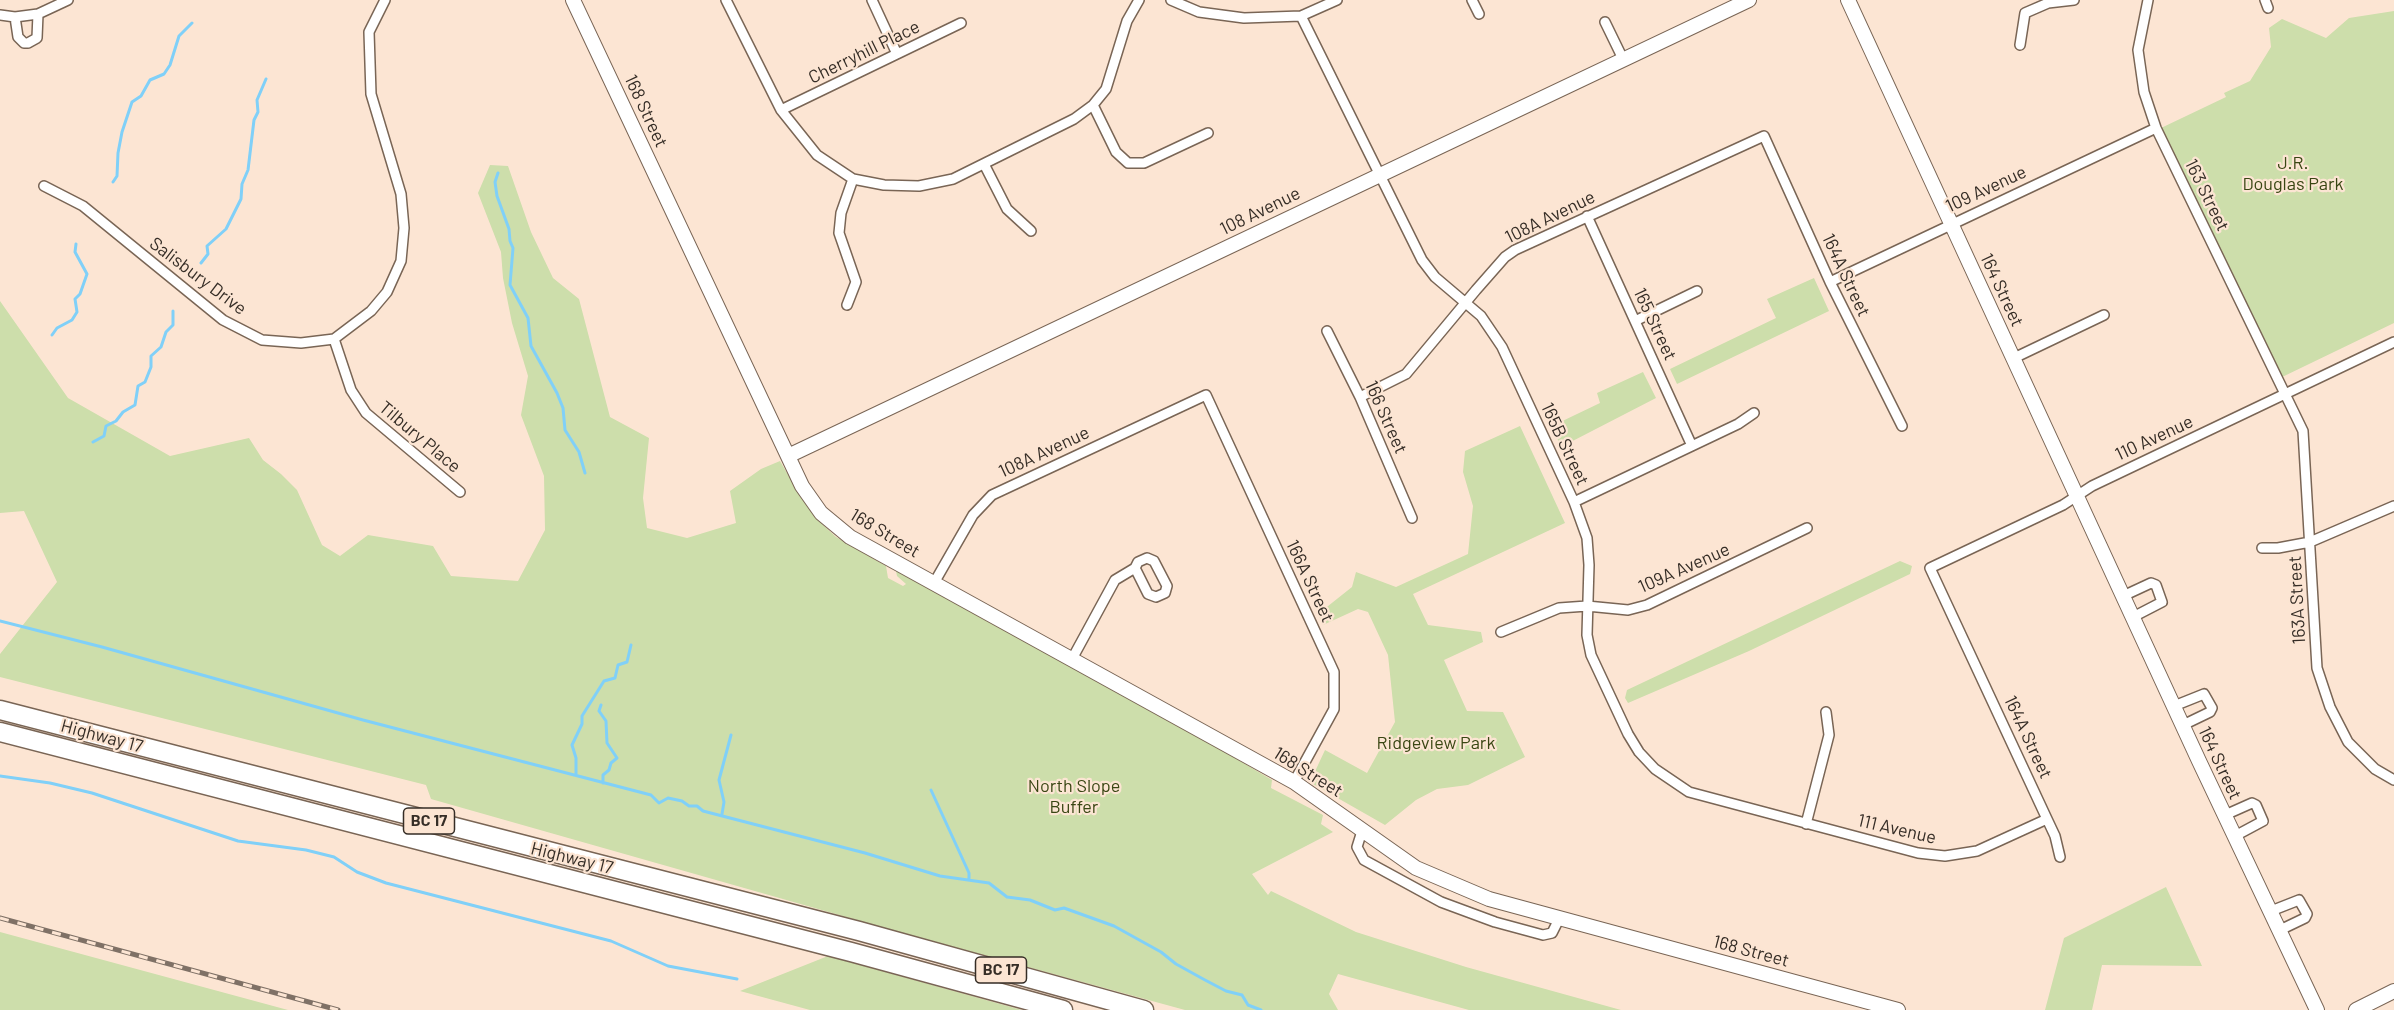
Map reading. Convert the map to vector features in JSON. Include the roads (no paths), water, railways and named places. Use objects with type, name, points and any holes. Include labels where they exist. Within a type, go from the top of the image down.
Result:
[{"type":"highway","name":"Highway 17","points":[[0,710],[859,931],[1144,1010]]},
{"type":"highway","name":"Highway 17","points":[[0,732],[851,952],[1063,1010]]},
{"type":"street","points":[[0,15],[15,17],[38,14],[68,0]]},
{"type":"street","points":[[334,339],[371,311],[387,292],[401,261],[404,228],[401,194],[371,94],[369,32],[386,0]]},
{"type":"street","name":"168 Street","points":[[573,0],[802,486],[821,513],[850,537],[1294,782],[1416,868],[1489,898],[1898,1010]]},
{"type":"street","points":[[726,0],[781,110],[817,154],[853,179],[919,186],[953,179],[1074,119],[1093,105],[1106,89],[1126,21],[1139,0]]},
{"type":"street","points":[[872,0],[897,54]]},
{"type":"street","points":[[1171,0],[1199,12],[1244,18],[1301,16],[1337,0]]},
{"type":"street","points":[[1472,0],[1479,14]]},
{"type":"street","name":"108 Avenue","points":[[788,456],[1749,0]]},
{"type":"street","name":"164 Street","points":[[1848,0],[2317,1010]]},
{"type":"street","points":[[2020,45],[2025,13],[2048,3],[2074,0]]},
{"type":"street","name":"163 Street","points":[[2148,0],[2138,50],[2144,93],[2156,128],[2285,394]]},
{"type":"street","points":[[15,17],[18,37],[24,43],[28,43],[38,38],[38,14]]},
{"type":"street","name":"165B Street","points":[[1301,16],[1422,260],[1435,277],[1482,316],[1502,347],[1574,502],[1587,538],[1589,565],[1587,635],[1591,655],[1628,734],[1639,752],[1655,769],[1689,792],[1806,824]]},
{"type":"street","points":[[1605,22],[1623,59]]},
{"type":"street","name":"Cherryhill Place","points":[[781,110],[961,23]]},
{"type":"street","points":[[1093,105],[1116,152],[1128,163],[1144,163],[1208,133]]},
{"type":"street","name":"109 Avenue","points":[[1830,282],[2156,128]]},
{"type":"street","name":"108A Avenue","points":[[1360,397],[1406,374],[1505,257],[1515,250],[1764,136]]},
{"type":"street","name":"164A Street","points":[[1764,136],[1830,282],[1902,426]]},
{"type":"street","points":[[984,164],[1007,209],[1031,231]]},
{"type":"street","points":[[847,305],[856,282],[839,233],[841,213],[853,179]]},
{"type":"street","name":"Salisbury Drive","points":[[44,186],[83,206],[223,320],[262,340],[301,343],[334,339]]},
{"type":"street","name":"165 Street","points":[[1587,216],[1692,446]]},
{"type":"street","points":[[1635,321],[1697,291]]},
{"type":"street","points":[[2014,358],[2104,315]]},
{"type":"street","name":"166 Street","points":[[1327,331],[1360,397],[1412,518]]},
{"type":"street","name":"Tilbury Place","points":[[334,339],[351,390],[366,413],[460,492]]},
{"type":"street","name":"110 Avenue","points":[[1930,568],[2394,342]]},
{"type":"street","name":"163A Street","points":[[2285,394],[2303,431],[2317,668],[2330,707],[2348,742],[2375,769],[2394,780]]},
{"type":"street","name":"108A Avenue","points":[[934,583],[973,515],[992,495],[1206,395]]},
{"type":"street","name":"166A Street","points":[[1206,395],[1334,672],[1334,709],[1294,782]]},
{"type":"street","points":[[1574,502],[1738,424],[1754,412]]},
{"type":"street","points":[[2262,548],[2278,548],[2310,542],[2394,506]]},
{"type":"street","name":"109A Avenue","points":[[1501,632],[1559,608],[1587,606],[1628,610],[1647,605],[1806,528]]},
{"type":"street","points":[[1072,660],[1115,580],[1135,567]]},
{"type":"street","name":"164A Street","points":[[1930,568],[2055,836],[2060,857]]},
{"type":"street","points":[[2123,596],[2151,583],[2156,585],[2162,602],[2133,617]]},
{"type":"street","name":"164 Street","points":[[2174,706],[2201,694],[2206,695],[2212,708],[2210,712],[2183,725]]},
{"type":"street","points":[[1806,824],[1829,735],[1826,712]]},
{"type":"street","name":"164 Street","points":[[2225,815],[2252,803],[2260,811],[2263,818],[2261,823],[2235,836]]},
{"type":"street","name":"111 Avenue","points":[[1806,824],[1918,854],[1945,856],[1977,851],[2047,819]]},
{"type":"street","points":[[1362,831],[1357,847],[1360,857],[1441,902],[1495,922],[1543,935],[1552,933],[1560,917]]},
{"type":"street","points":[[2271,911],[2299,900],[2307,914],[2305,918],[2280,930]]},
{"type":"street","points":[[2355,1010],[2394,991]]},
{"type":"waterway","points":[[113,182],[117,176],[122,132],[132,102],[141,96],[150,80],[164,74],[170,65],[179,36],[192,23]]},
{"type":"waterway","points":[[201,263],[208,254],[207,246],[226,229],[241,199],[242,184],[248,170],[254,120],[258,112],[257,100],[266,79]]},
{"type":"waterway","points":[[498,173],[495,182],[497,196],[513,248],[510,285],[528,318],[531,346],[557,393],[563,408],[565,430],[579,452],[585,473]]},
{"type":"waterway","points":[[52,335],[57,328],[72,320],[77,312],[75,299],[80,294],[87,274],[75,252],[76,244]]},
{"type":"waterway","points":[[93,442],[104,436],[106,426],[116,421],[123,412],[135,405],[138,386],[145,382],[151,367],[151,356],[161,347],[166,332],[173,325],[173,311]]},
{"type":"waterway","points":[[0,621],[363,720],[651,795],[659,803],[668,798],[682,801],[689,806],[697,806],[703,811],[865,853],[940,876],[989,883],[1007,897],[1030,900],[1055,910],[1064,908],[1114,926],[1205,980],[1226,991],[1242,995],[1248,1005],[1261,1010]]},
{"type":"waterway","points":[[576,774],[576,758],[572,745],[582,724],[582,716],[604,681],[615,678],[618,665],[627,662],[631,645]]},
{"type":"waterway","points":[[601,705],[599,711],[606,721],[607,743],[617,758],[603,775],[603,783]]},
{"type":"waterway","points":[[722,814],[724,802],[719,780],[731,735]]},
{"type":"waterway","points":[[0,776],[50,783],[92,793],[238,841],[306,850],[334,857],[357,872],[386,883],[611,941],[668,966],[737,979]]},
{"type":"waterway","points":[[931,790],[969,873],[969,879]]},
{"type":"railway","points":[[0,918],[338,1010]]},
{"type":"park label","name":"J.R. Douglas Park","points":[[2293,174]]},
{"type":"park label","name":"Ridgeview Park","points":[[1436,743]]},
{"type":"park label","name":"North Slope Buffer","points":[[1074,796]]}]
